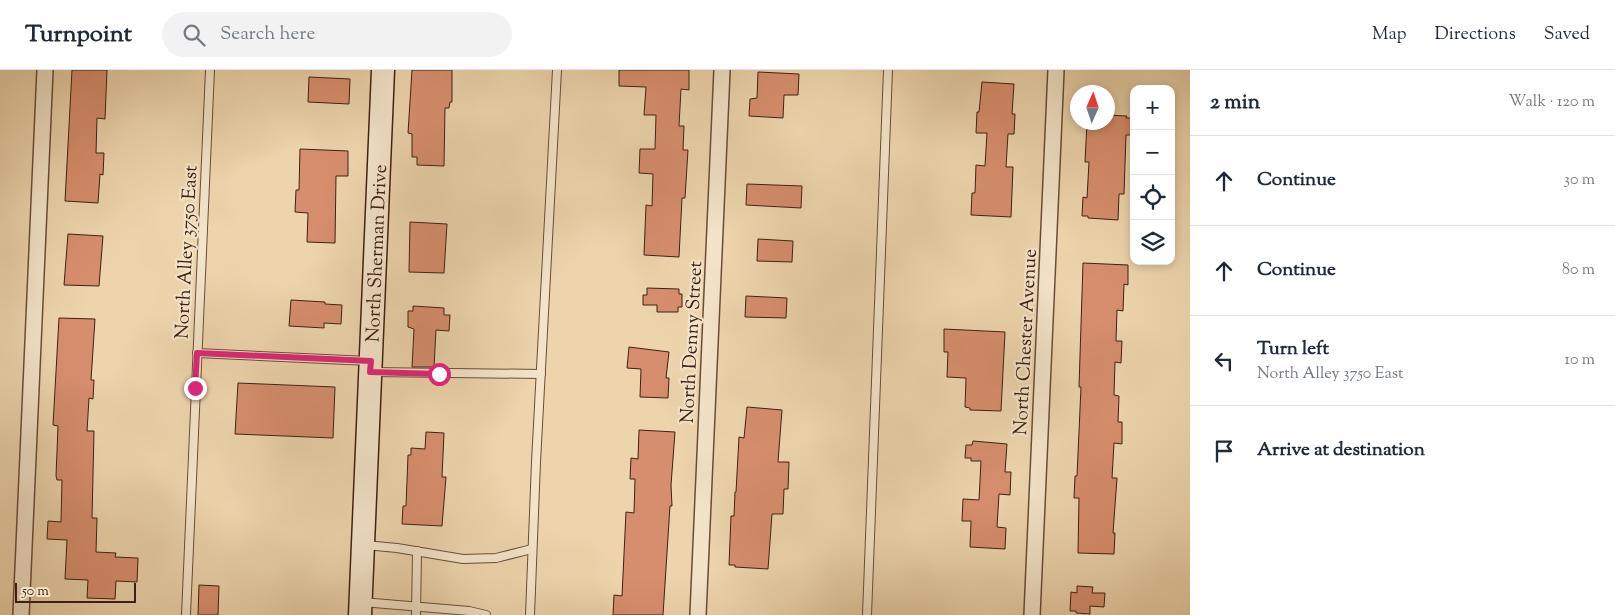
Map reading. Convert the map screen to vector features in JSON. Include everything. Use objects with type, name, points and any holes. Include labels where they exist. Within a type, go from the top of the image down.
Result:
[{"type":"main road","name":"North Sherman Drive","points":[[360,608],[383,70]]},
{"type":"street","points":[[21,615],[45,70]]},
{"type":"street","name":"North Denny Street","points":[[698,615],[722,70]]},
{"type":"street","name":"North Chester Avenue","points":[[1032,615],[1056,70]]},
{"type":"lane","name":"North Alley 3750 East","points":[[186,615],[210,70]]},
{"type":"lane","points":[[530,615],[557,70]]},
{"type":"lane","points":[[867,615],[888,70]]},
{"type":"lane","points":[[197,353],[370,367],[541,374]]},
{"type":"lane","points":[[363,545],[418,551],[463,559],[496,558],[532,549]]},
{"type":"lane","points":[[416,615],[418,551]]},
{"type":"lane","points":[[360,608],[416,606],[469,611],[486,615]]},
{"type":"building","points":[[72,70],[107,70],[105,119],[97,118],[96,153],[104,153],[103,175],[100,174],[98,203],[65,201]]},
{"type":"building","points":[[412,70],[452,70],[452,102],[450,102],[449,108],[445,108],[444,166],[417,165],[417,157],[412,157],[412,134],[408,133]]},
{"type":"building","points":[[619,70],[689,70],[689,90],[681,89],[679,126],[684,126],[683,150],[688,150],[685,198],[682,198],[679,257],[644,255],[646,205],[652,206],[653,174],[639,173],[640,149],[655,149],[656,115],[644,115],[646,87],[619,86]]},
{"type":"building","points":[[758,72],[799,74],[798,95],[784,95],[783,118],[749,116],[750,99],[757,98]]},
{"type":"building","points":[[309,77],[350,79],[349,104],[308,102]]},
{"type":"building","points":[[982,82],[1014,84],[1012,114],[1015,114],[1014,134],[1008,134],[1006,167],[1013,167],[1011,217],[971,215],[972,193],[975,193],[976,165],[985,166],[987,133],[976,133]]},
{"type":"building","points":[[1115,115],[1130,118],[1130,135],[1126,135],[1124,194],[1119,194],[1118,220],[1082,216],[1083,197],[1087,198],[1089,162],[1085,162],[1087,130],[1115,130]]},
{"type":"building","points":[[300,149],[348,151],[348,176],[336,176],[335,243],[307,242],[308,213],[295,212],[296,190],[299,190]]},
{"type":"building","points":[[747,184],[802,186],[801,208],[746,205]]},
{"type":"building","points":[[410,222],[447,224],[444,273],[409,272]]},
{"type":"building","points":[[68,234],[103,236],[99,286],[64,285]]},
{"type":"building","points":[[758,239],[793,241],[792,262],[757,261]]},
{"type":"building","points":[[1083,263],[1128,265],[1128,285],[1124,284],[1123,311],[1117,310],[1116,341],[1122,341],[1121,363],[1115,362],[1114,395],[1119,396],[1118,422],[1122,422],[1122,444],[1114,443],[1112,478],[1117,478],[1113,533],[1115,533],[1114,554],[1078,553],[1079,498],[1074,498],[1075,476],[1077,476],[1081,387],[1079,387]]},
{"type":"building","points":[[647,288],[679,289],[679,294],[682,294],[682,307],[678,307],[678,312],[657,312],[657,305],[643,305],[643,295],[647,295]]},
{"type":"building","points":[[746,296],[787,298],[786,318],[745,317]]},
{"type":"building","points":[[291,300],[342,305],[341,324],[324,323],[324,328],[289,326]]},
{"type":"building","points":[[413,306],[444,308],[444,315],[450,315],[449,331],[436,330],[434,367],[412,367],[414,329],[408,327],[408,311],[413,311]]},
{"type":"building","points":[[59,318],[95,319],[91,380],[94,380],[93,399],[89,398],[87,431],[94,431],[92,518],[97,518],[96,552],[116,553],[115,557],[138,558],[137,582],[116,581],[115,599],[87,598],[88,580],[65,579],[67,540],[47,539],[48,521],[61,522],[62,480],[57,480],[56,476],[58,426],[53,425]]},
{"type":"building","points":[[944,329],[1005,332],[1001,411],[970,410],[970,408],[965,407],[966,378],[947,377],[948,352],[944,352]]},
{"type":"building","points":[[629,347],[669,352],[666,378],[669,378],[668,398],[640,397],[641,369],[627,368]]},
{"type":"building","points":[[238,383],[335,387],[333,438],[235,434]]},
{"type":"building","points":[[747,407],[782,410],[778,462],[789,462],[788,489],[784,489],[783,514],[772,514],[768,569],[729,565],[731,516],[734,516],[739,437],[744,438]]},
{"type":"building","points":[[639,430],[675,432],[671,485],[672,506],[670,506],[663,615],[613,615],[614,595],[622,596],[626,512],[634,513],[635,479],[630,479],[631,458],[638,459]]},
{"type":"building","points":[[426,432],[444,433],[442,477],[446,477],[442,526],[402,524],[403,506],[406,506],[408,455],[411,455],[411,448],[425,449]]},
{"type":"building","points":[[973,441],[1007,444],[1005,472],[1011,472],[1010,495],[999,494],[997,527],[1006,528],[1005,549],[970,547],[971,521],[962,521],[963,499],[979,500],[981,461],[971,461],[971,458],[965,458],[966,445],[972,445]]},
{"type":"building","points":[[199,585],[219,586],[218,615],[198,615]]},
{"type":"building","points":[[1077,586],[1093,587],[1092,593],[1105,593],[1104,607],[1090,606],[1090,614],[1070,611],[1071,592],[1077,593]]},
{"type":"route","points":[[195,388],[197,353],[371,361],[370,372],[439,374]]}]
